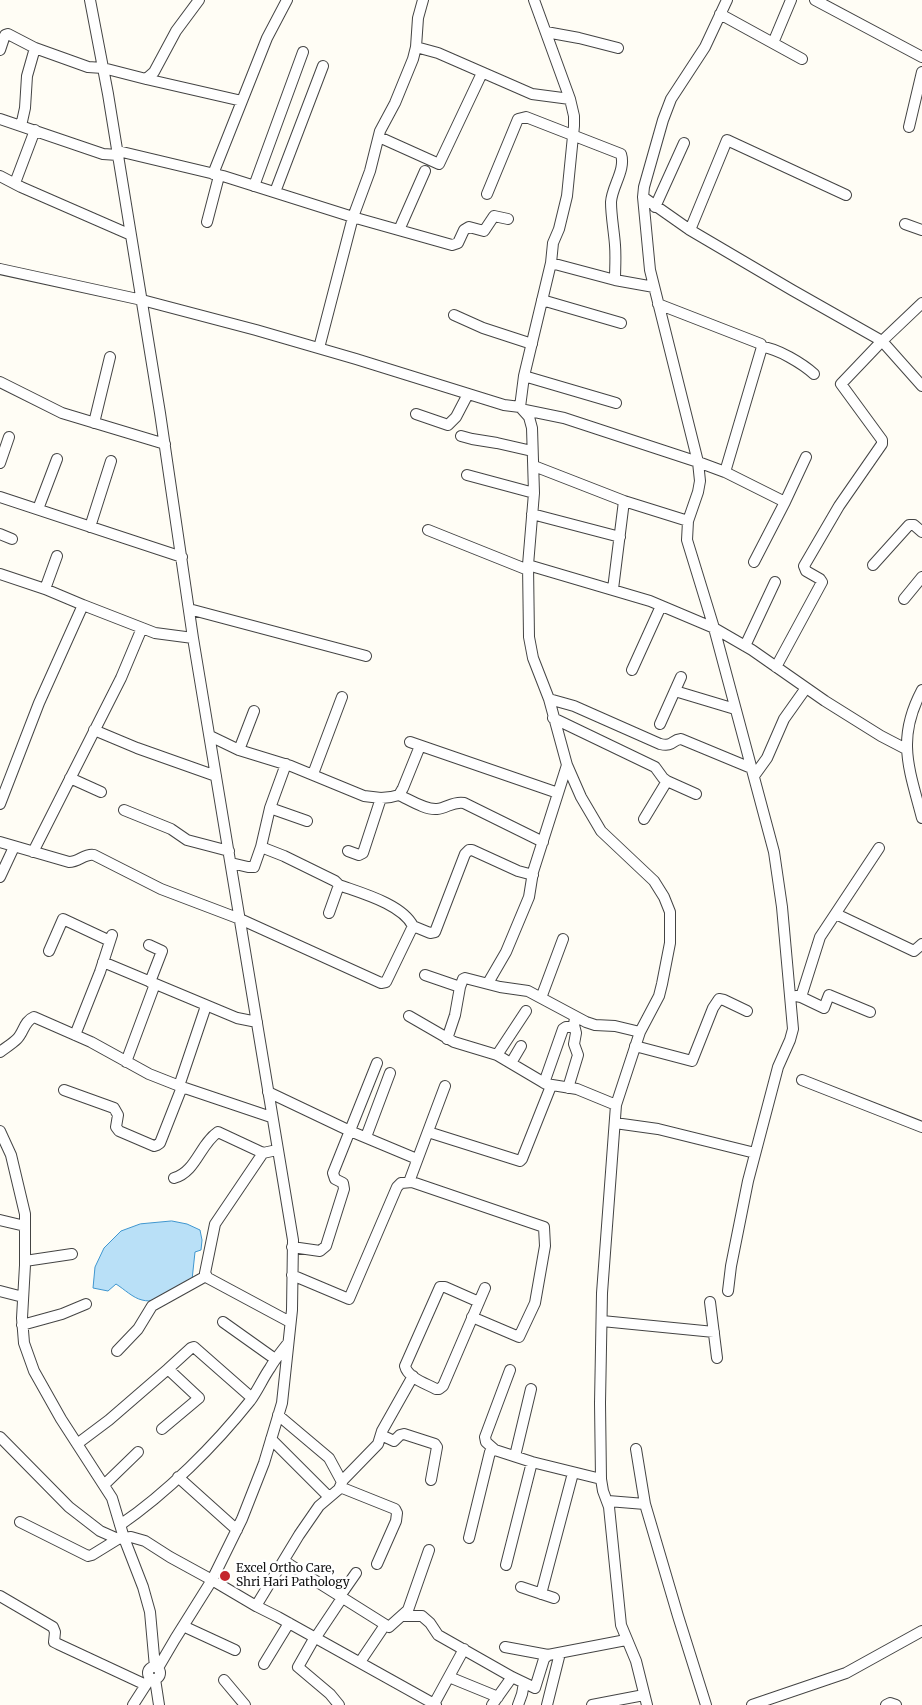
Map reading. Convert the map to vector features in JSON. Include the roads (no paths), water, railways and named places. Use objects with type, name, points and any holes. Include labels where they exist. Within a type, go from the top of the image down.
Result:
[{"type":"street","points":[[90,0],[142,300],[189,609],[292,1247],[290,1322],[282,1403],[264,1463],[237,1530],[212,1580],[133,1705]]},
{"type":"street","points":[[146,79],[154,72],[176,31],[199,0]]},
{"type":"street","points":[[207,222],[216,175],[242,101],[267,38],[287,0]]},
{"type":"street","points":[[319,348],[352,217],[370,171],[379,137],[413,59],[416,47],[418,18],[423,0]]},
{"type":"street","points":[[534,0],[574,116],[567,196],[559,229],[553,243],[551,263],[524,376],[522,408],[530,417],[534,466],[534,494],[528,568],[530,637],[533,658],[549,699],[567,765],[581,797],[601,831],[654,881],[664,897],[670,912],[670,943],[662,984],[640,1032],[616,1105],[602,1321],[601,1479],[603,1491],[608,1501],[621,1625],[636,1660],[646,1700],[592,1705]]},
{"type":"street","points":[[727,0],[705,47],[671,99],[663,120],[644,187],[643,197],[650,270],[698,462],[700,481],[688,521],[687,540],[714,628],[774,852],[782,907],[793,1029],[778,1067],[755,1153],[734,1250],[728,1291]]},
{"type":"street","points":[[773,43],[791,0]]},
{"type":"street","points":[[815,0],[922,57]]},
{"type":"street","points":[[720,14],[802,59]]},
{"type":"street","points":[[546,32],[618,48]]},
{"type":"street","points":[[0,50],[6,34],[35,48],[93,68],[103,68],[242,101]]},
{"type":"street","points":[[416,47],[438,53],[532,94],[570,100]]},
{"type":"street","points":[[21,126],[25,108],[27,76],[35,48]]},
{"type":"street","points":[[254,186],[303,52]]},
{"type":"street","points":[[275,192],[323,66]]},
{"type":"street","points":[[909,127],[922,72]]},
{"type":"street","points":[[379,137],[439,164],[482,73]]},
{"type":"street","points":[[487,194],[518,119],[526,117],[621,154],[621,169],[614,186],[611,202],[616,247],[615,280]]},
{"type":"street","points":[[0,119],[103,154],[118,153],[216,175],[352,217],[452,245],[458,243],[464,230],[469,227],[484,230],[495,212],[508,219]]},
{"type":"street","points":[[15,184],[35,130]]},
{"type":"street","points":[[690,230],[727,140],[846,195]]},
{"type":"street","points":[[656,207],[684,144]]},
{"type":"street","points":[[399,230],[425,171]]},
{"type":"street","points":[[0,176],[131,235]]},
{"type":"street","points":[[643,197],[690,230],[882,341],[922,386]]},
{"type":"street","points":[[905,224],[922,230]]},
{"type":"street","points":[[551,263],[615,280],[654,287]]},
{"type":"street","points":[[0,269],[142,300],[319,348],[504,405],[564,418],[725,472],[785,502]]},
{"type":"street","points":[[542,300],[622,323]]},
{"type":"street","points":[[776,667],[822,582],[806,571],[804,566],[839,506],[882,444],[882,440],[841,384],[922,303]]},
{"type":"street","points":[[658,304],[761,344],[762,347],[797,362],[814,374]]},
{"type":"street","points":[[454,315],[478,326],[532,344]]},
{"type":"street","points":[[725,472],[762,347]]},
{"type":"street","points":[[94,423],[110,357]]},
{"type":"street","points":[[524,376],[616,403]]},
{"type":"street","points":[[0,382],[62,413],[165,444]]},
{"type":"street","points":[[416,414],[448,425],[456,417],[468,394]]},
{"type":"street","points":[[460,436],[532,451]]},
{"type":"street","points":[[0,463],[9,437]]},
{"type":"street","points":[[754,562],[806,457]]},
{"type":"street","points":[[38,509],[57,459]]},
{"type":"street","points":[[90,527],[111,461]]},
{"type":"street","points":[[534,466],[624,501],[688,521]]},
{"type":"street","points":[[467,475],[534,494]]},
{"type":"street","points":[[0,497],[182,557]]},
{"type":"street","points":[[613,589],[624,501]]},
{"type":"street","points":[[532,514],[620,537]]},
{"type":"street","points":[[873,565],[909,525],[914,525],[922,532]]},
{"type":"street","points":[[428,530],[528,568],[613,589],[714,628],[745,646],[881,736],[906,748]]},
{"type":"street","points":[[0,534],[12,539]]},
{"type":"street","points":[[45,589],[57,556]]},
{"type":"street","points":[[0,574],[45,589],[155,633],[194,638]]},
{"type":"street","points":[[904,599],[922,577]]},
{"type":"street","points":[[745,646],[775,582]]},
{"type":"street","points":[[0,804],[39,703],[83,605]]},
{"type":"street","points":[[632,670],[661,606]]},
{"type":"street","points":[[189,609],[366,656]]},
{"type":"street","points":[[33,852],[121,678],[142,628]]},
{"type":"street","points":[[660,724],[681,677]]},
{"type":"street","points":[[753,772],[767,758],[784,719],[806,688]]},
{"type":"street","points":[[922,690],[908,724],[906,748],[922,818]]},
{"type":"street","points":[[675,691],[735,709]]},
{"type":"street","points":[[313,774],[342,697]]},
{"type":"street","points":[[549,699],[574,706],[660,744],[672,744],[681,739],[753,772]]},
{"type":"street","points":[[239,750],[254,711]]},
{"type":"street","points":[[553,718],[655,767],[667,781],[696,794]]},
{"type":"street","points":[[94,730],[216,776]]},
{"type":"street","points":[[210,736],[239,750],[286,764],[364,796],[391,798],[399,795],[403,788],[415,744],[558,793]]},
{"type":"street","points":[[231,863],[254,867],[261,847],[270,808],[286,764]]},
{"type":"street","points":[[488,983],[506,952],[529,897],[533,875],[567,765]]},
{"type":"street","points":[[70,778],[101,792]]},
{"type":"street","points":[[644,819],[667,781]]},
{"type":"street","points":[[399,795],[429,809],[441,808],[456,802],[464,803],[543,842]]},
{"type":"street","points":[[348,851],[359,855],[363,853],[381,798]]},
{"type":"street","points":[[270,808],[307,821]]},
{"type":"street","points":[[124,810],[171,829],[187,840],[229,852]]},
{"type":"street","points":[[0,842],[74,862],[90,854],[94,855],[161,889],[240,919],[381,983],[386,982],[413,926]]},
{"type":"street","points":[[0,877],[14,847]]},
{"type":"street","points":[[261,847],[292,860],[340,885],[386,903],[409,918],[413,926],[430,933],[435,932],[465,854],[469,850],[518,871],[533,875]]},
{"type":"street","points":[[801,997],[820,938],[879,848]]},
{"type":"street","points":[[329,913],[340,885]]},
{"type":"street","points":[[836,914],[914,951],[922,944]]},
{"type":"street","points":[[49,951],[63,919],[111,938],[75,1034]]},
{"type":"street","points":[[541,998],[563,939]]},
{"type":"street","points":[[126,1062],[162,951],[149,945]]},
{"type":"street","points":[[103,962],[206,1006],[237,1018],[257,1022]]},
{"type":"street","points":[[425,975],[460,987]]},
{"type":"street","points":[[447,1039],[456,1015],[460,987],[465,978],[500,987],[528,991],[575,1022],[615,1026],[640,1032]]},
{"type":"street","points":[[790,995],[801,997],[824,1008],[829,996],[870,1012]]},
{"type":"street","points":[[635,1046],[692,1060],[713,1008],[719,999],[748,1011]]},
{"type":"street","points":[[64,1090],[114,1108],[118,1115],[116,1128],[119,1131],[157,1146],[160,1143],[180,1087],[206,1006]]},
{"type":"street","points":[[497,1055],[526,1010]]},
{"type":"street","points":[[409,1016],[447,1039],[497,1055],[547,1085],[581,1090],[616,1105]]},
{"type":"street","points":[[0,1052],[18,1039],[26,1023],[34,1017],[75,1034],[149,1074],[180,1087],[271,1117]]},
{"type":"street","points":[[428,1132],[520,1161],[547,1085],[563,1029],[575,1022]]},
{"type":"street","points":[[568,1088],[578,1057],[574,1046],[575,1022]]},
{"type":"street","points":[[510,1063],[521,1046]]},
{"type":"street","points":[[292,1247],[320,1251],[326,1246],[344,1189],[343,1183],[334,1179],[333,1173],[376,1063]]},
{"type":"street","points":[[366,1137],[390,1073]]},
{"type":"street","points":[[802,1080],[922,1127]]},
{"type":"street","points":[[409,1182],[445,1086]]},
{"type":"street","points":[[268,1092],[350,1131],[417,1159]]},
{"type":"street","points":[[614,1123],[658,1130],[755,1153]]},
{"type":"street","points":[[0,1131],[11,1155],[25,1214],[22,1325],[24,1343],[34,1370],[61,1419],[112,1498],[120,1525],[121,1538],[143,1587],[150,1612],[153,1675],[159,1705]]},
{"type":"street","points":[[174,1178],[182,1176],[187,1171],[210,1138],[218,1132],[263,1153],[277,1150]]},
{"type":"street","points":[[0,1153],[11,1155]]},
{"type":"street","points":[[206,1276],[215,1224],[263,1153]]},
{"type":"street","points":[[292,1275],[348,1299],[397,1187],[401,1183],[409,1182],[544,1227],[545,1246],[535,1303],[519,1336],[472,1317]]},
{"type":"street","points":[[0,1220],[25,1226]]},
{"type":"street","points":[[25,1261],[72,1254]]},
{"type":"street","points":[[206,1276],[290,1322]]},
{"type":"street","points":[[117,1351],[138,1329],[152,1306],[206,1276]]},
{"type":"street","points":[[479,1302],[445,1287],[440,1287],[405,1366],[406,1370],[436,1389],[441,1388],[479,1302],[484,1288]]},
{"type":"street","points":[[0,1291],[23,1297]]},
{"type":"street","points":[[710,1302],[717,1358]]},
{"type":"street","points":[[22,1325],[62,1314],[86,1304]]},
{"type":"street","points":[[602,1321],[714,1332]]},
{"type":"street","points":[[223,1322],[275,1360]]},
{"type":"street","points":[[120,1525],[137,1513],[178,1477],[226,1430],[252,1398],[288,1342]]},
{"type":"street","points":[[77,1444],[109,1420],[190,1348],[194,1347],[252,1398]]},
{"type":"street","points":[[162,1428],[199,1398],[168,1369]]},
{"type":"street","points":[[510,1370],[485,1437],[486,1442],[495,1450],[532,1462],[601,1479]]},
{"type":"street","points":[[256,1606],[319,1506],[329,1498],[378,1444],[413,1376]]},
{"type":"street","points":[[515,1456],[531,1389]]},
{"type":"street","points":[[278,1415],[330,1458],[341,1484],[395,1509],[397,1513],[396,1522],[377,1564]]},
{"type":"street","points":[[381,1435],[394,1441],[404,1434],[435,1444],[437,1447],[431,1480]]},
{"type":"street","points":[[0,1437],[70,1508],[100,1530],[121,1538]]},
{"type":"street","points":[[272,1439],[329,1498]]},
{"type":"street","points":[[636,1449],[645,1504],[706,1705]]},
{"type":"street","points":[[469,1538],[490,1452],[495,1450]]},
{"type":"street","points":[[104,1484],[138,1452]]},
{"type":"street","points":[[506,1565],[532,1462]]},
{"type":"street","points":[[540,1594],[573,1473]]},
{"type":"street","points":[[178,1477],[237,1530]]},
{"type":"street","points":[[608,1501],[645,1504]]},
{"type":"street","points":[[20,1522],[88,1556],[121,1538],[131,1537],[145,1541],[256,1606],[435,1704],[464,1649]]},
{"type":"street","points":[[284,1561],[389,1628],[408,1610],[429,1550]]},
{"type":"street","points":[[339,1705],[330,1694],[298,1667],[356,1572]]},
{"type":"street","points":[[521,1587],[554,1598]]},
{"type":"street","points":[[0,1596],[53,1627],[55,1632],[54,1642],[153,1675]]},
{"type":"street","points":[[403,1616],[422,1616],[430,1623],[438,1635],[535,1688],[544,1659],[548,1655]]},
{"type":"street","points":[[264,1664],[290,1623]]},
{"type":"street","points":[[360,1662],[385,1625]]},
{"type":"street","points":[[183,1626],[235,1650]]},
{"type":"street","points":[[752,1705],[765,1703],[846,1673],[922,1631]]},
{"type":"street","points":[[505,1647],[548,1655],[626,1640]]},
{"type":"street","points":[[547,1705],[560,1653]]},
{"type":"street","points":[[449,1677],[495,1701],[512,1677]]},
{"type":"street","points":[[224,1680],[245,1705]]},
{"type":"street","points":[[518,1705],[524,1683]]},
{"type":"street","points":[[886,1705],[896,1705]]},
{"type":"water","points":[[172,1221],[187,1224],[200,1230],[201,1250],[195,1252],[192,1280],[162,1298],[149,1301],[135,1297],[116,1284],[108,1291],[93,1288],[95,1267],[104,1248],[121,1231],[140,1224]]},
{"type":"place","name":"Excel Ortho Care, Shri Hari Pathology","points":[[225,1576]]}]
